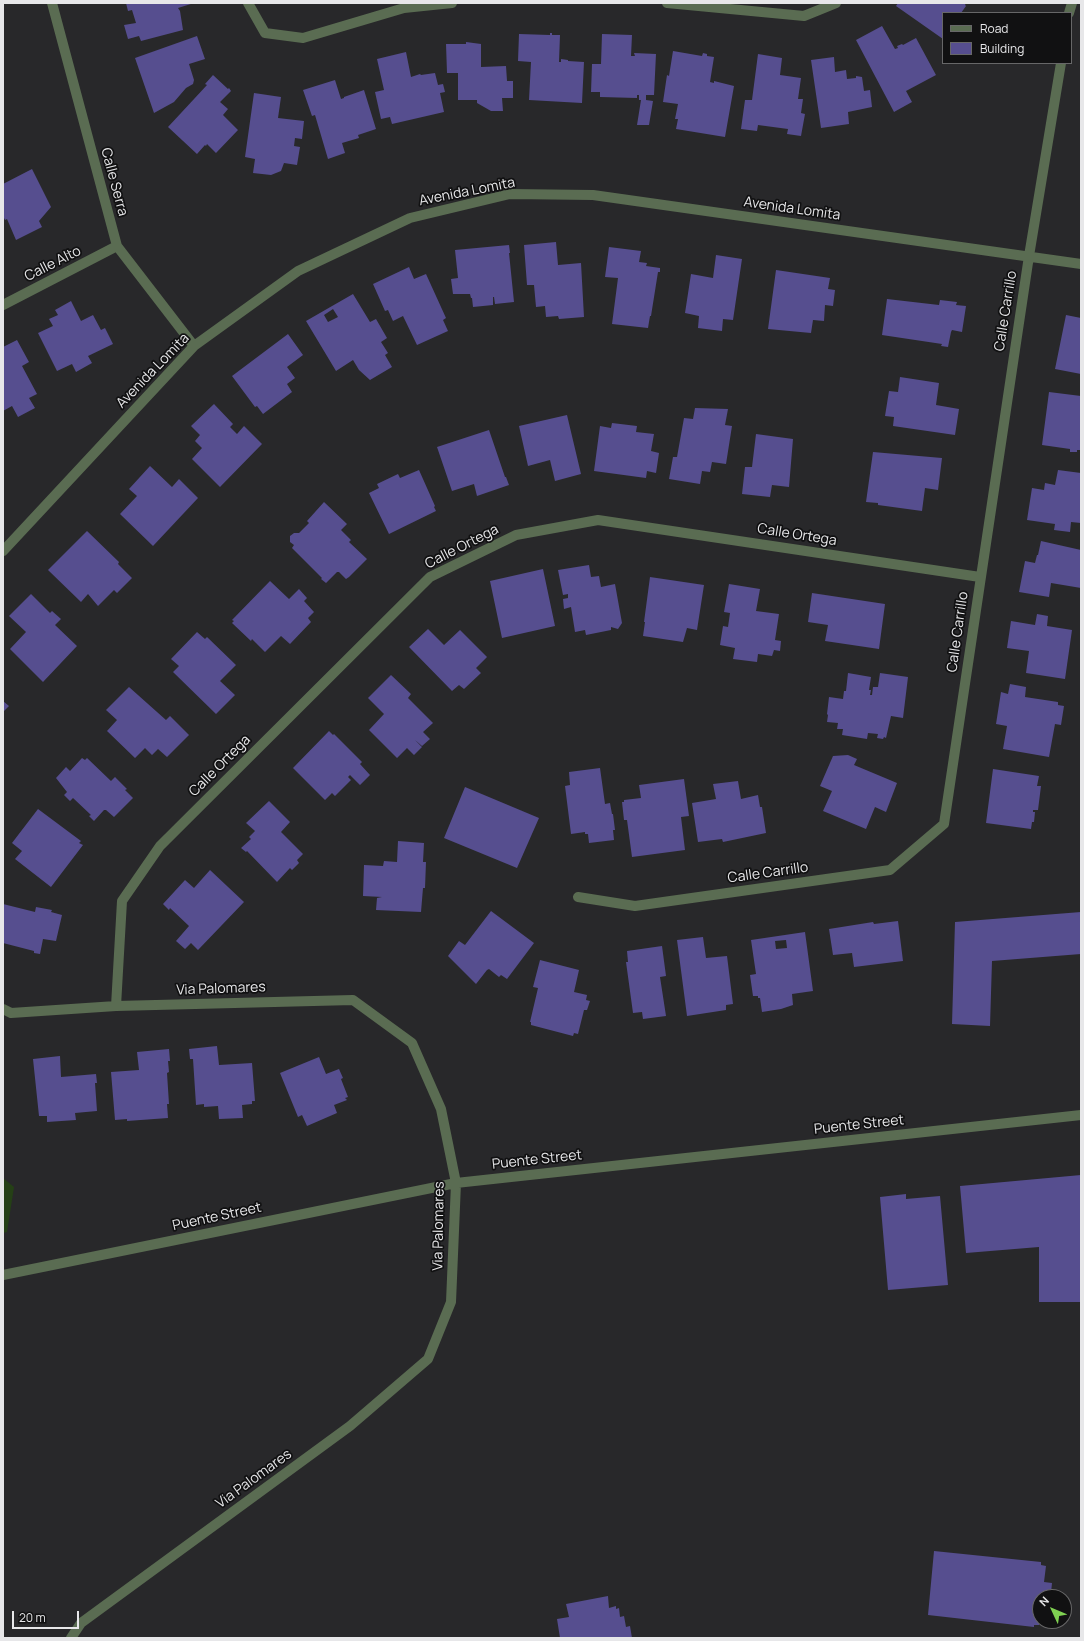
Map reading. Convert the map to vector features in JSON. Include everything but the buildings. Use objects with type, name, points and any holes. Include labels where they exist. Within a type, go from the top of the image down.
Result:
[{"type":"street","name":"Calle Serra","points":[[52,3],[117,246],[194,346]]},
{"type":"street","points":[[248,3],[265,33],[303,38],[404,8],[452,3]]},
{"type":"street","points":[[667,3],[804,16],[836,3]]},
{"type":"street","name":"Calle Carrillo","points":[[578,897],[635,906],[890,870],[944,824],[1029,256],[1061,64]]},
{"type":"street","name":"Avenida Lomita","points":[[3,551],[194,346],[298,271],[410,218],[510,194],[593,195],[1081,264]]},
{"type":"street","name":"Calle Alto","points":[[3,305],[117,246]]},
{"type":"street","name":"Calle Ortega","points":[[116,1006],[122,901],[160,846],[430,577],[516,535],[598,520],[980,577]]},
{"type":"street","name":"Via Palomares","points":[[3,1009],[11,1013],[116,1006],[352,1000],[412,1043],[441,1109],[456,1183],[451,1302],[428,1359],[350,1426],[81,1623],[71,1638]]},
{"type":"street","name":"Puente Street","points":[[3,1275],[456,1183],[1081,1115]]},
{"type":"green space","points":[[3,1178],[14,1187],[7,1232],[3,1233]]}]
